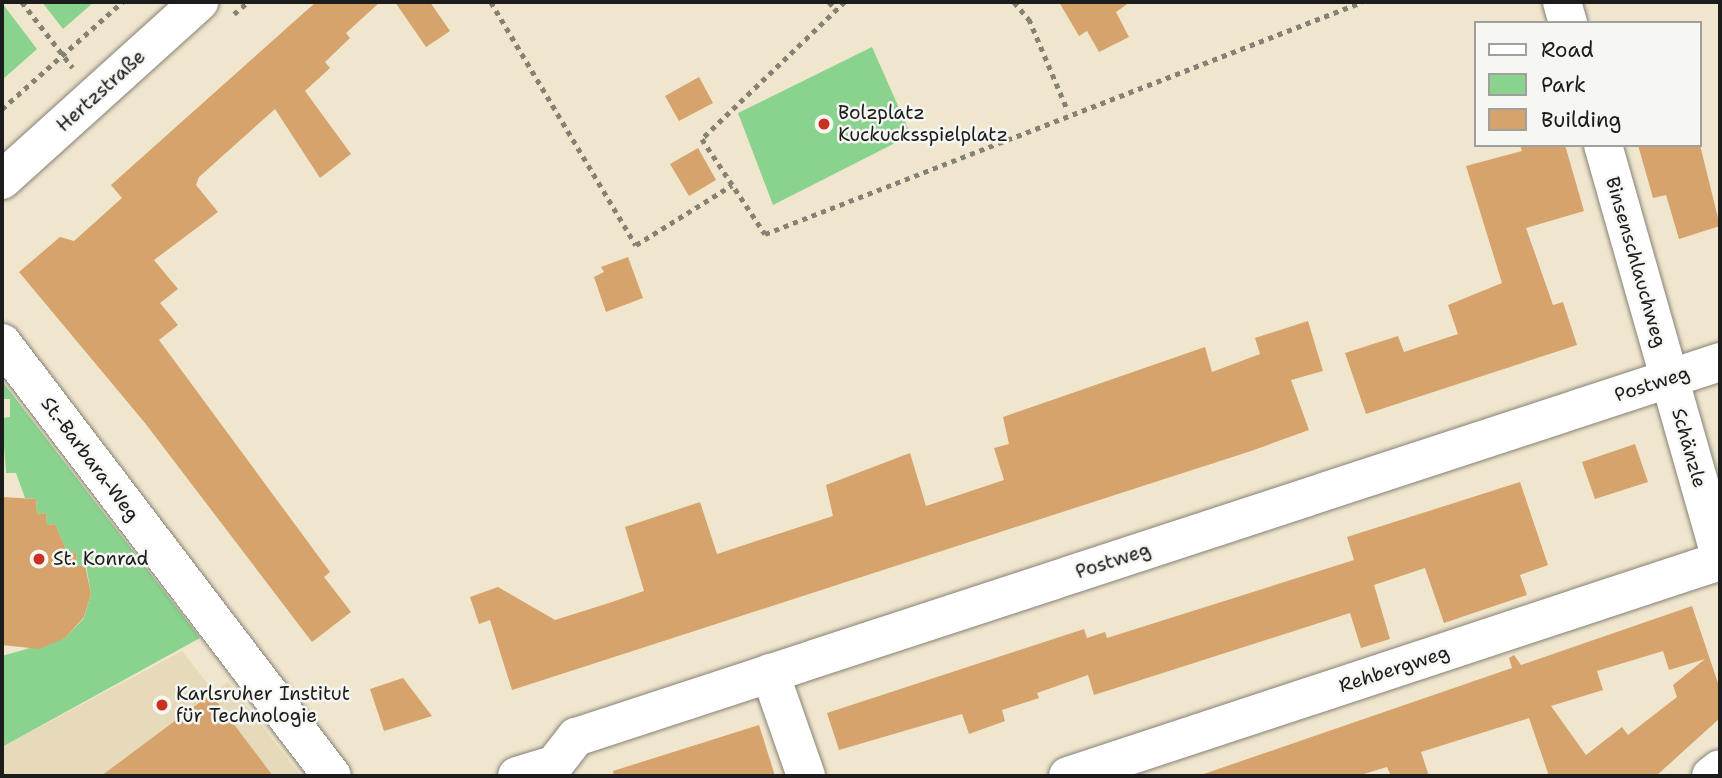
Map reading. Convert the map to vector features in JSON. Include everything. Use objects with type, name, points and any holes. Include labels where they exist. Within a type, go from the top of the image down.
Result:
[{"type":"street","name":"Hertzstraße","points":[[2,180],[199,2]]},
{"type":"street","points":[[1562,2],[1567,21]]},
{"type":"street","name":"Binsenschlauchweg","points":[[1604,147],[1669,379]]},
{"type":"street","name":"St.-Barbara-Weg","points":[[2,343],[332,776]]},
{"type":"street","name":"Postweg","points":[[517,776],[556,770],[576,737],[1720,362]]},
{"type":"street","name":"Schänzle","points":[[1669,379],[1720,559]]},
{"type":"street","name":"Rehbergweg","points":[[1068,776],[1720,559]]},
{"type":"street","points":[[770,673],[806,776]]},
{"type":"street","points":[[1711,776],[1720,769]]},
{"type":"path","points":[[22,2],[95,96]]},
{"type":"path","points":[[2,109],[122,2]]},
{"type":"path","points":[[491,2],[636,245],[732,185]]},
{"type":"path","points":[[829,2],[837,10]]},
{"type":"path","points":[[845,2],[702,139],[765,233],[1068,111],[1362,2]]},
{"type":"path","points":[[1014,2],[1029,19],[1068,111]]},
{"type":"shaded area","name":"Karlsruher Institut für Technologie","points":[[182,651],[214,692],[228,682],[301,776],[2,776],[2,747]]},
{"type":"green space","points":[[42,2],[94,2],[63,29]]},
{"type":"green space","points":[[2,3],[37,49],[2,80]]},
{"type":"green space","name":"Bolzplatz Kuckucksspielplatz","points":[[872,47],[911,135],[773,205],[738,113]]},
{"type":"green space","points":[[2,381],[200,638],[2,747],[2,656],[65,638],[84,618],[91,594],[86,565],[77,566],[76,552],[68,554],[55,524],[47,525],[46,513],[37,514],[36,499],[25,498],[16,473],[6,473],[2,418],[10,417],[10,399],[2,399]]},
{"type":"building","points":[[316,2],[380,2],[346,33],[350,38],[325,62],[330,68],[305,91],[351,154],[320,178],[275,109],[199,177],[196,185],[218,212],[154,260],[178,289],[160,303],[178,325],[159,340],[330,572],[324,577],[351,612],[312,642],[145,423],[19,272],[60,237],[74,241],[122,198],[111,185]]},
{"type":"building","points":[[395,2],[430,2],[450,31],[426,47]]},
{"type":"building","points":[[1059,2],[1130,2],[1116,12],[1129,37],[1099,52],[1087,31],[1079,36]]},
{"type":"building","points":[[699,77],[713,103],[679,121],[665,96]]},
{"type":"building","points":[[1521,147],[1566,147],[1584,211],[1526,228],[1553,305],[1563,302],[1577,345],[1366,414],[1345,353],[1398,336],[1404,352],[1458,334],[1448,305],[1502,283],[1466,166],[1522,151]]},
{"type":"building","points":[[1639,147],[1700,147],[1720,226],[1679,239],[1666,195],[1653,198]]},
{"type":"building","points":[[698,148],[716,180],[689,196],[670,164]]},
{"type":"building","points":[[628,257],[643,298],[606,312],[594,277],[604,272],[601,267]]},
{"type":"building","points":[[1308,321],[1323,371],[1291,380],[1309,430],[512,690],[490,620],[479,624],[470,597],[498,587],[555,620],[644,591],[625,527],[700,502],[717,554],[833,516],[826,485],[910,453],[926,506],[1004,480],[994,448],[1009,444],[1003,417],[1205,347],[1212,372],[1260,354],[1255,338]]},
{"type":"building","points":[[1635,444],[1648,482],[1595,499],[1582,462]]},
{"type":"building","points":[[1520,482],[1548,565],[1520,575],[1527,595],[1444,623],[1425,568],[1374,585],[1390,639],[1361,648],[1350,613],[1094,695],[1088,675],[1037,693],[1039,698],[1002,710],[1005,721],[969,734],[962,714],[839,750],[827,713],[1084,629],[1087,638],[1105,632],[1107,638],[1354,560],[1347,537]]},
{"type":"building","name":"St. Konrad","points":[[2,497],[36,499],[37,514],[46,513],[47,525],[55,524],[68,554],[76,552],[77,566],[85,565],[91,594],[84,617],[65,638],[39,649],[2,645]]},
{"type":"building","points":[[1692,606],[1720,689],[1720,718],[1656,776],[1549,776],[1529,718],[1421,752],[1429,776],[1391,776],[1387,767],[1357,776],[1198,776],[1512,668],[1509,658],[1514,655],[1521,665]],"holes":[[[1663,651],[1669,670],[1705,659],[1673,685],[1677,697],[1628,735],[1622,727],[1586,755],[1551,706],[1603,690],[1597,671]]]},
{"type":"building","points":[[403,678],[432,716],[384,731],[370,689]]},
{"type":"building","points":[[211,694],[273,776],[101,776]]},
{"type":"building","points":[[759,725],[775,776],[614,776],[613,771]]},
{"type":"place","name":"Bolzplatz Kuckucksspielplatz","points":[[824,124]]},
{"type":"place","name":"St. Konrad","points":[[39,559]]},
{"type":"place","name":"Karlsruher Institut für Technologie","points":[[162,705]]}]
